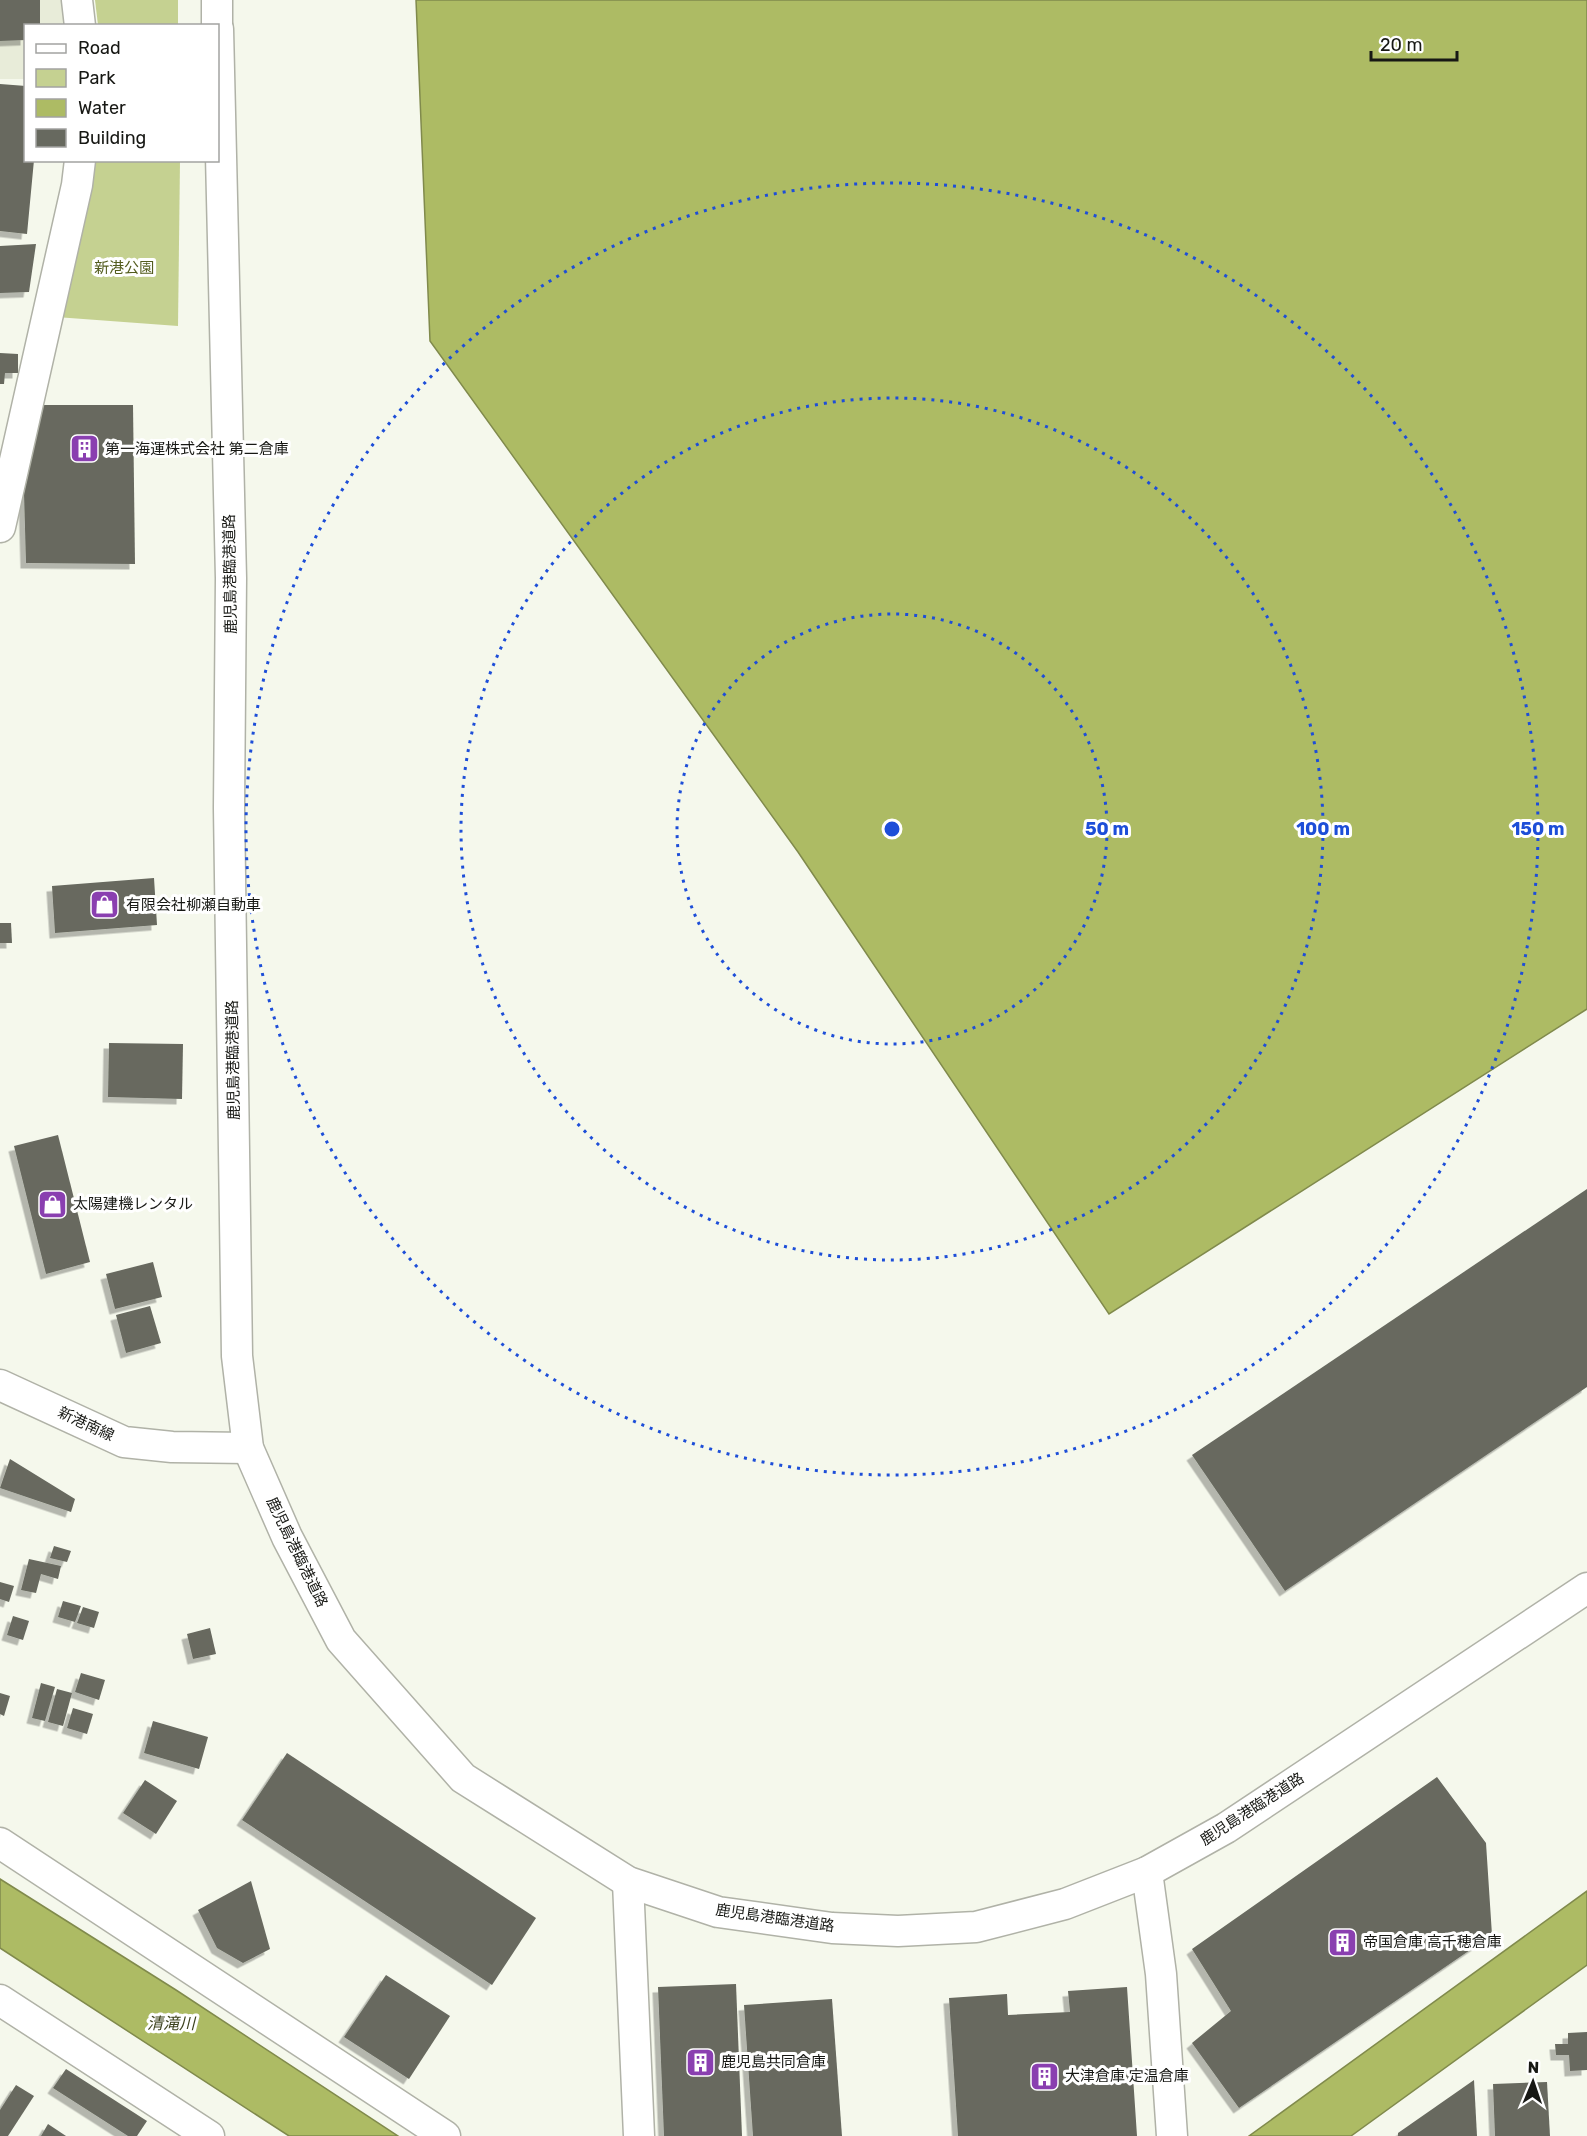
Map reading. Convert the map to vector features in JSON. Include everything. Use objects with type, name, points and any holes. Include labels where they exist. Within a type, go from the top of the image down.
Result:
[{"type":"street","points":[[77,0],[80,24]]},
{"type":"street","name":"鹿児島港臨港道路","points":[[217,0],[217,24]]},
{"type":"street","name":"鹿児島港臨港道路","points":[[219,106],[231,578],[230,808],[237,1356],[248,1448],[287,1537],[341,1640],[463,1778],[628,1882],[717,1912],[832,1928],[898,1931],[976,1927],[1065,1904],[1147,1872],[1226,1828],[1587,1588]]},
{"type":"street","points":[[0,526],[77,185],[80,162]]},
{"type":"street","name":"新港南線","points":[[0,1385],[124,1442],[172,1447],[248,1448]]},
{"type":"street","points":[[0,1843],[445,2136]]},
{"type":"street","points":[[1147,1872],[1161,1974],[1172,2136]]},
{"type":"street","points":[[628,1882],[639,2136]]},
{"type":"street","points":[[0,2000],[209,2136]]},
{"type":"shaded area","points":[[0,0],[68,0],[72,24],[24,24],[24,79],[0,79]]},
{"type":"green space","points":[[95,0],[178,0],[178,24],[98,24]]},
{"type":"green space","name":"新港公園","points":[[95,162],[180,162],[178,326],[56,317]]},
{"type":"water","points":[[416,0],[1587,0],[1587,1009],[1109,1314],[798,852],[430,341]]},
{"type":"water","name":"清滝川","points":[[0,1879],[176,1990],[398,2136],[289,2136],[0,1948]]},
{"type":"water","points":[[1587,1891],[1587,1965],[1351,2136],[1249,2136]]},
{"type":"building","points":[[0,0],[40,0],[40,24],[24,24],[24,40],[0,41]]},
{"type":"building","points":[[0,84],[24,86],[24,162],[34,162],[27,234],[0,231]]},
{"type":"building","points":[[36,244],[29,292],[0,293],[0,246]]},
{"type":"building","points":[[0,353],[18,354],[18,373],[5,373],[4,384],[0,384]]},
{"type":"building","name":"第一海運株式会社 第二倉庫","points":[[43,405],[133,405],[135,564],[26,563],[24,493]]},
{"type":"building","name":"有限会社柳瀬自動車","points":[[154,878],[157,925],[55,933],[52,886]]},
{"type":"building","points":[[0,923],[11,923],[12,943],[0,943]]},
{"type":"building","points":[[109,1043],[183,1044],[182,1099],[108,1097]]},
{"type":"building","name":"太陽建機レンタル","points":[[58,1135],[90,1262],[46,1274],[14,1146]]},
{"type":"building","points":[[1587,1189],[1587,1387],[1285,1591],[1192,1455]]},
{"type":"building","points":[[153,1262],[162,1297],[115,1309],[106,1274]]},
{"type":"building","points":[[150,1306],[161,1343],[126,1353],[116,1315]]},
{"type":"building","points":[[10,1459],[75,1499],[71,1512],[0,1488]]},
{"type":"building","points":[[54,1546],[71,1551],[67,1562],[50,1558]]},
{"type":"building","points":[[29,1559],[61,1566],[58,1579],[41,1574],[36,1593],[21,1590]]},
{"type":"building","points":[[0,1582],[14,1586],[9,1602],[0,1599]]},
{"type":"building","points":[[63,1601],[81,1606],[75,1622],[58,1617]]},
{"type":"building","points":[[83,1607],[99,1612],[94,1628],[77,1623]]},
{"type":"building","points":[[13,1616],[29,1621],[23,1640],[7,1635]]},
{"type":"building","points":[[210,1628],[216,1654],[193,1659],[187,1634]]},
{"type":"building","points":[[81,1673],[105,1680],[99,1700],[75,1692]]},
{"type":"building","points":[[41,1683],[55,1687],[45,1721],[32,1718]]},
{"type":"building","points":[[57,1689],[72,1693],[63,1726],[48,1722]]},
{"type":"building","points":[[0,1693],[10,1696],[4,1716],[0,1714]]},
{"type":"building","points":[[73,1708],[93,1714],[87,1734],[67,1728]]},
{"type":"building","points":[[153,1721],[208,1737],[199,1769],[144,1753]]},
{"type":"building","points":[[287,1753],[536,1918],[492,1985],[242,1820]]},
{"type":"building","name":"帝国倉庫 高千穂倉庫","points":[[1437,1777],[1486,1843],[1492,1935],[1239,2108],[1192,2043],[1231,2011],[1192,1949]]},
{"type":"building","points":[[145,1780],[177,1801],[156,1834],[123,1813]]},
{"type":"building","points":[[251,1881],[270,1949],[243,1963],[217,1948],[198,1910]]},
{"type":"building","points":[[386,1975],[450,2016],[409,2079],[344,2037]]},
{"type":"building","name":"鹿児島共同倉庫","points":[[736,1984],[742,2136],[664,2136],[658,1987]]},
{"type":"building","name":"大津倉庫 定温倉庫","points":[[1127,1987],[1137,2136],[958,2136],[949,1998],[1007,1994],[1008,2015],[1070,2012],[1068,1991]]},
{"type":"building","points":[[832,1999],[842,2136],[753,2136],[744,2005]]},
{"type":"building","points":[[1587,2032],[1587,2070],[1570,2071],[1569,2055],[1556,2055],[1555,2044],[1568,2044],[1568,2033]]},
{"type":"building","points":[[66,2069],[147,2121],[137,2136],[128,2136],[53,2088]]},
{"type":"building","points":[[1474,2080],[1477,2136],[1398,2136],[1398,2133]]},
{"type":"building","points":[[1547,2082],[1550,2136],[1495,2136],[1493,2084]]},
{"type":"building","points":[[16,2085],[34,2096],[8,2136],[0,2136],[0,2110]]},
{"type":"building","points":[[48,2124],[66,2136],[41,2136]]},
{"type":"place","name":"第一海運株式会社 第二倉庫","points":[[84,449]]},
{"type":"place","name":"有限会社柳瀬自動車","points":[[105,905]]},
{"type":"place","name":"太陽建機レンタル","points":[[52,1204]]},
{"type":"place","name":"帝国倉庫 高千穂倉庫","points":[[1342,1942]]},
{"type":"place","name":"鹿児島共同倉庫","points":[[700,2062]]},
{"type":"place","name":"大津倉庫 定温倉庫","points":[[1044,2076]]}]
